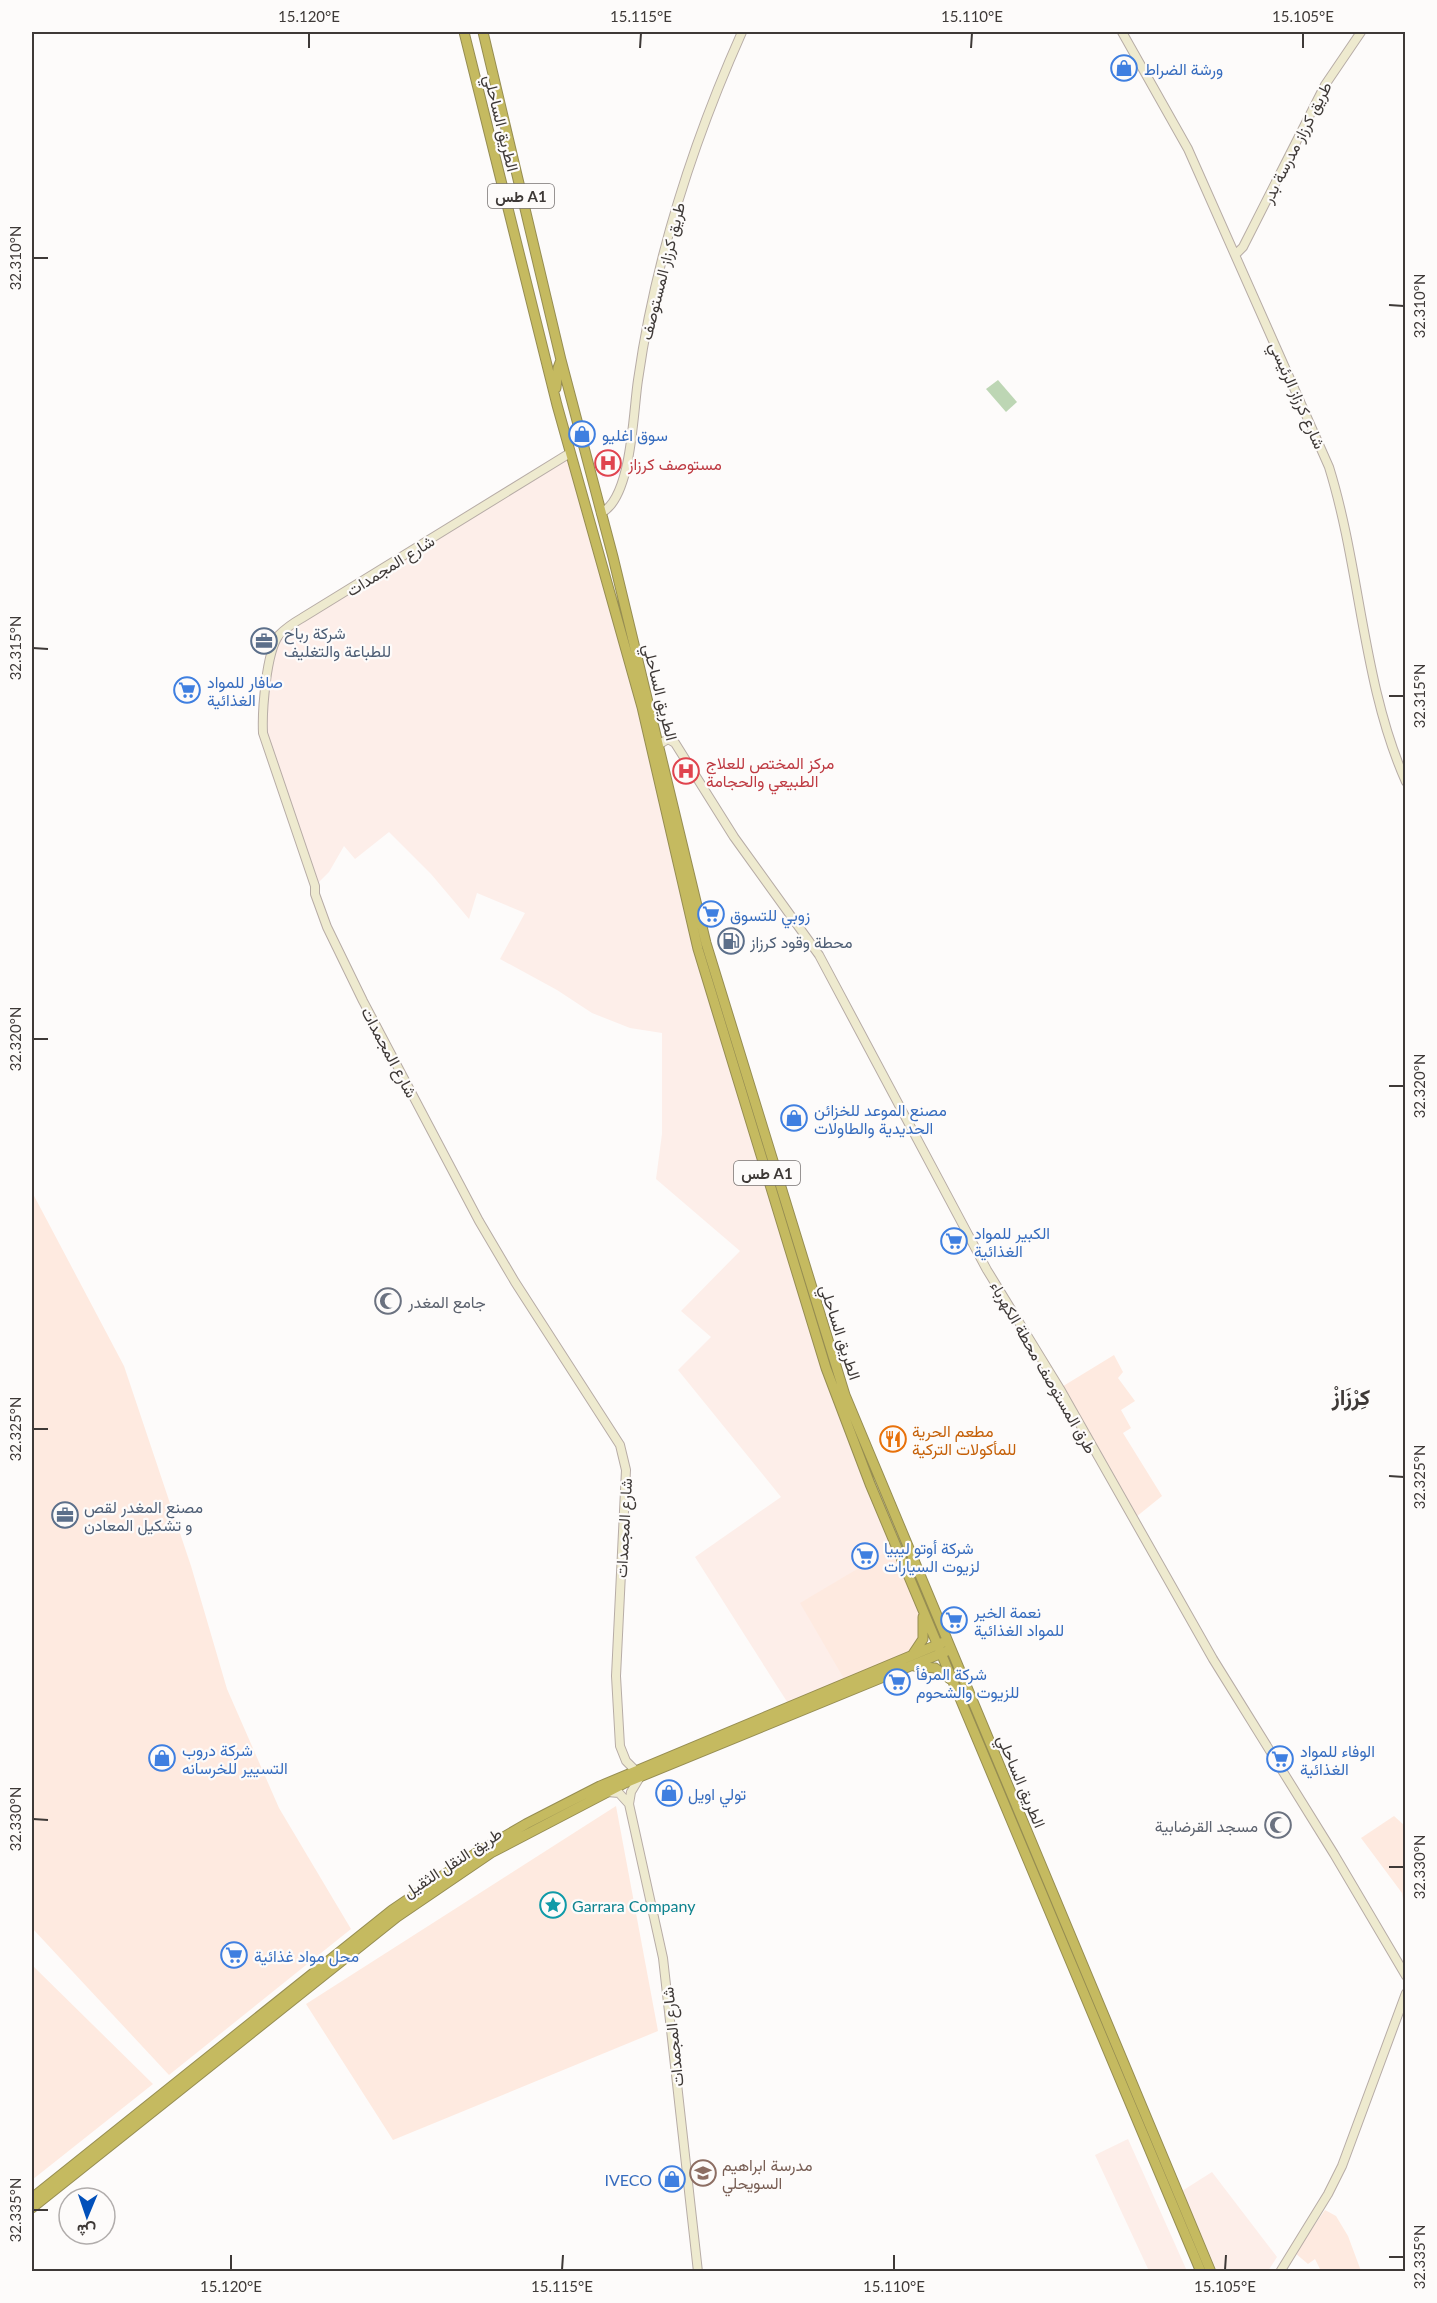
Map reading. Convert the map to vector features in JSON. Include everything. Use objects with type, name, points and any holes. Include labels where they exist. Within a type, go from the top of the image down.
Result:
[{"type":"highway","name":"الطريق الساحلي","points":[[464,32],[570,453],[655,747],[706,943],[835,1363],[881,1486],[951,1644],[1211,2271]]},
{"type":"highway","name":"الطريق الساحلي","points":[[483,32],[561,360],[601,513],[655,747],[698,949],[826,1368],[848,1430],[922,1609],[1201,2271]]},
{"type":"highway","name":"الطريق الساحلي","points":[[555,395],[561,360]]},
{"type":"highway","points":[[922,1609],[923,1639],[909,1662],[935,1668],[954,1683]]},
{"type":"highway","name":"طريق النقل الثقيل","points":[[211,2059],[301,1980],[435,1879],[526,1824],[638,1774],[951,1644]]},
{"type":"highway","name":"طريق النقل الثقيل","points":[[32,2208],[49,2189],[211,2059],[425,1896],[511,1841],[638,1774]]},
{"type":"highway","name":"طريق النقل الثقيل","points":[[32,2198],[49,2189]]},
{"type":"main road","name":"طريق كرزاز المستوصف","points":[[601,513],[614,500],[625,475],[647,323],[660,266],[702,129],[742,32]]},
{"type":"main road","name":"شارع كرزاز الرئيسي","points":[[1122,32],[1188,149],[1321,447],[1337,492],[1382,716],[1406,782]]},
{"type":"main road","name":"طريق كرزاز مدرسة بدر","points":[[1236,254],[1243,247],[1325,85],[1361,32]]},
{"type":"main road","name":"شارع المجمدات","points":[[570,453],[302,618],[279,636],[265,686],[262,720],[263,733],[315,886],[315,894],[327,927],[363,1001],[491,1243],[620,1445],[626,1470],[617,1662],[619,1740],[624,1757],[638,1774]]},
{"type":"main road","name":"طرق المستوصف محطة الكهرباء","points":[[655,747],[668,739],[675,743],[734,837],[819,954],[987,1270],[1060,1389],[1213,1659],[1339,1862],[1406,1976]]},
{"type":"main road","points":[[629,1804],[638,1774]]},
{"type":"main road","points":[[607,1792],[619,1793],[629,1804]]},
{"type":"main road","name":"شارع المجمدات","points":[[629,1804],[663,1958],[698,2271]]},
{"type":"main road","points":[[1280,2271],[1336,2179],[1406,1993]]},
{"type":"shaded area","name":"مستوصف كرزاز","points":[[614,449],[620,474],[602,478],[597,452]]},
{"type":"shaded area","points":[[570,453],[613,602],[698,949],[826,1368],[910,1578],[923,1639],[791,1708],[695,1557],[781,1497],[678,1370],[711,1337],[681,1311],[740,1251],[656,1179],[662,1134],[662,1033],[630,1028],[592,1013],[557,990],[500,959],[525,913],[477,893],[469,919],[431,874],[389,832],[355,859],[344,846],[329,872],[315,886],[263,733],[263,706],[279,636]]},
{"type":"shaded area","points":[[32,1192],[124,1366],[191,1566],[227,1689],[279,1808],[351,1929],[169,2075],[32,1928]]},
{"type":"shaded area","points":[[1114,1355],[1123,1372],[1118,1378],[1135,1401],[1121,1410],[1131,1428],[1123,1433],[1162,1496],[1131,1521],[1060,1388]]},
{"type":"shaded area","points":[[896,1546],[922,1609],[917,1650],[847,1684],[800,1603]]},
{"type":"shaded area","points":[[616,1806],[658,2031],[393,2140],[306,2004]]},
{"type":"shaded area","points":[[1394,1816],[1405,1826],[1405,1915],[1402,1893],[1361,1838]]},
{"type":"shaded area","points":[[32,1965],[153,2084],[32,2180]]},
{"type":"shaded area","points":[[1128,2139],[1187,2271],[1149,2271],[1095,2155]]},
{"type":"shaded area","points":[[1212,2172],[1277,2257],[1268,2271],[1217,2271],[1182,2191]]},
{"type":"shaded area","points":[[1325,2210],[1336,2216],[1348,2236],[1361,2271],[1321,2271],[1315,2259],[1308,2264],[1295,2253]]},
{"type":"green space","points":[[998,380],[1017,402],[1006,412],[986,389]]},
{"type":"place","name":"ورشة الضراط","points":[[1124,68]]},
{"type":"place","name":"سوق اغليو","points":[[582,434]]},
{"type":"place","name":"مستوصف كرزاز","points":[[608,463]]},
{"type":"place","name":"شركة رباح للطباعة والتغليف","points":[[264,641]]},
{"type":"place","name":"صافار للمواد الغذائية","points":[[187,690]]},
{"type":"place","name":"مركز المختص للعلاج الطبيعي والحجامة","points":[[686,771]]},
{"type":"place","name":"زوبي للتسوق","points":[[711,914]]},
{"type":"place","name":"محطة وقود كرزاز","points":[[731,941]]},
{"type":"place","name":"مصنع الموعد للخزائن الحديدية والطاولات","points":[[794,1118]]},
{"type":"place","name":"الكبير للمواد الغذائية","points":[[954,1241]]},
{"type":"place","name":"جامع المغدر","points":[[388,1301]]},
{"type":"place","name":"مطعم الحرية للمأكولات التركية","points":[[893,1439]]},
{"type":"place","name":"مصنع المغدر لقص و تشكيل المعادن","points":[[65,1515]]},
{"type":"place","name":"شركة أوتو ليبيا لزيوت السيارات","points":[[865,1556]]},
{"type":"place","name":"نعمة الخير للمواد الغذائية","points":[[954,1620]]},
{"type":"place","name":"شركة المرفأ للزيوت والشحوم","points":[[897,1682]]},
{"type":"place","name":"شركة دروب التسيير للخرسانه","points":[[162,1758]]},
{"type":"place","name":"الوفاء للمواد الغذائية","points":[[1280,1759]]},
{"type":"place","name":"تولي اويل","points":[[669,1793]]},
{"type":"place","name":"مسجد القرضابية","points":[[1278,1825]]},
{"type":"place","name":"Garrara Company","points":[[553,1905]]},
{"type":"place","name":"محل مواد غذائية","points":[[234,1955]]},
{"type":"place","name":"مدرسة ابراهيم السويحلي","points":[[703,2173]]},
{"type":"place","name":"IVECO","points":[[672,2179]]},
{"type":"district","name":"كِرْزَازْ","points":[[1351,1396]]}]
